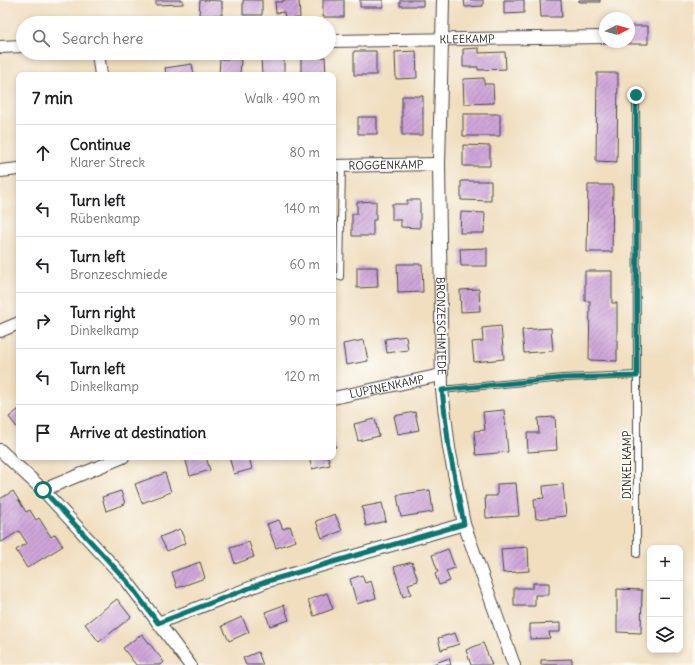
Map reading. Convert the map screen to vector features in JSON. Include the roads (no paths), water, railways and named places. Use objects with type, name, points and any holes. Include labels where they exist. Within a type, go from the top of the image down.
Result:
[{"type":"street","name":"BRONZESCHMIEDE","points":[[443,0],[439,164],[442,390],[449,448],[464,524],[514,665]]},
{"type":"street","name":"KLEEKAMP","points":[[336,41],[599,37]]},
{"type":"street","points":[[0,47],[16,46]]},
{"type":"street","points":[[99,60],[101,72]]},
{"type":"street","name":"ROGGENKAMP","points":[[338,166],[439,164]]},
{"type":"street","points":[[0,171],[16,170]]},
{"type":"street","points":[[0,331],[16,324]]},
{"type":"street","name":"LUPINENKAMP","points":[[336,397],[441,375]]},
{"type":"street","points":[[2,457],[43,490],[127,581],[190,665]]},
{"type":"street","points":[[43,490],[116,460]]},
{"type":"street","points":[[158,623],[268,581],[464,524]]},
{"type":"lane","name":"DINKELKAMP","points":[[636,95],[637,554]]},
{"type":"lane","points":[[338,166],[340,277]]},
{"type":"lane","points":[[442,390],[563,378],[637,376]]}]
